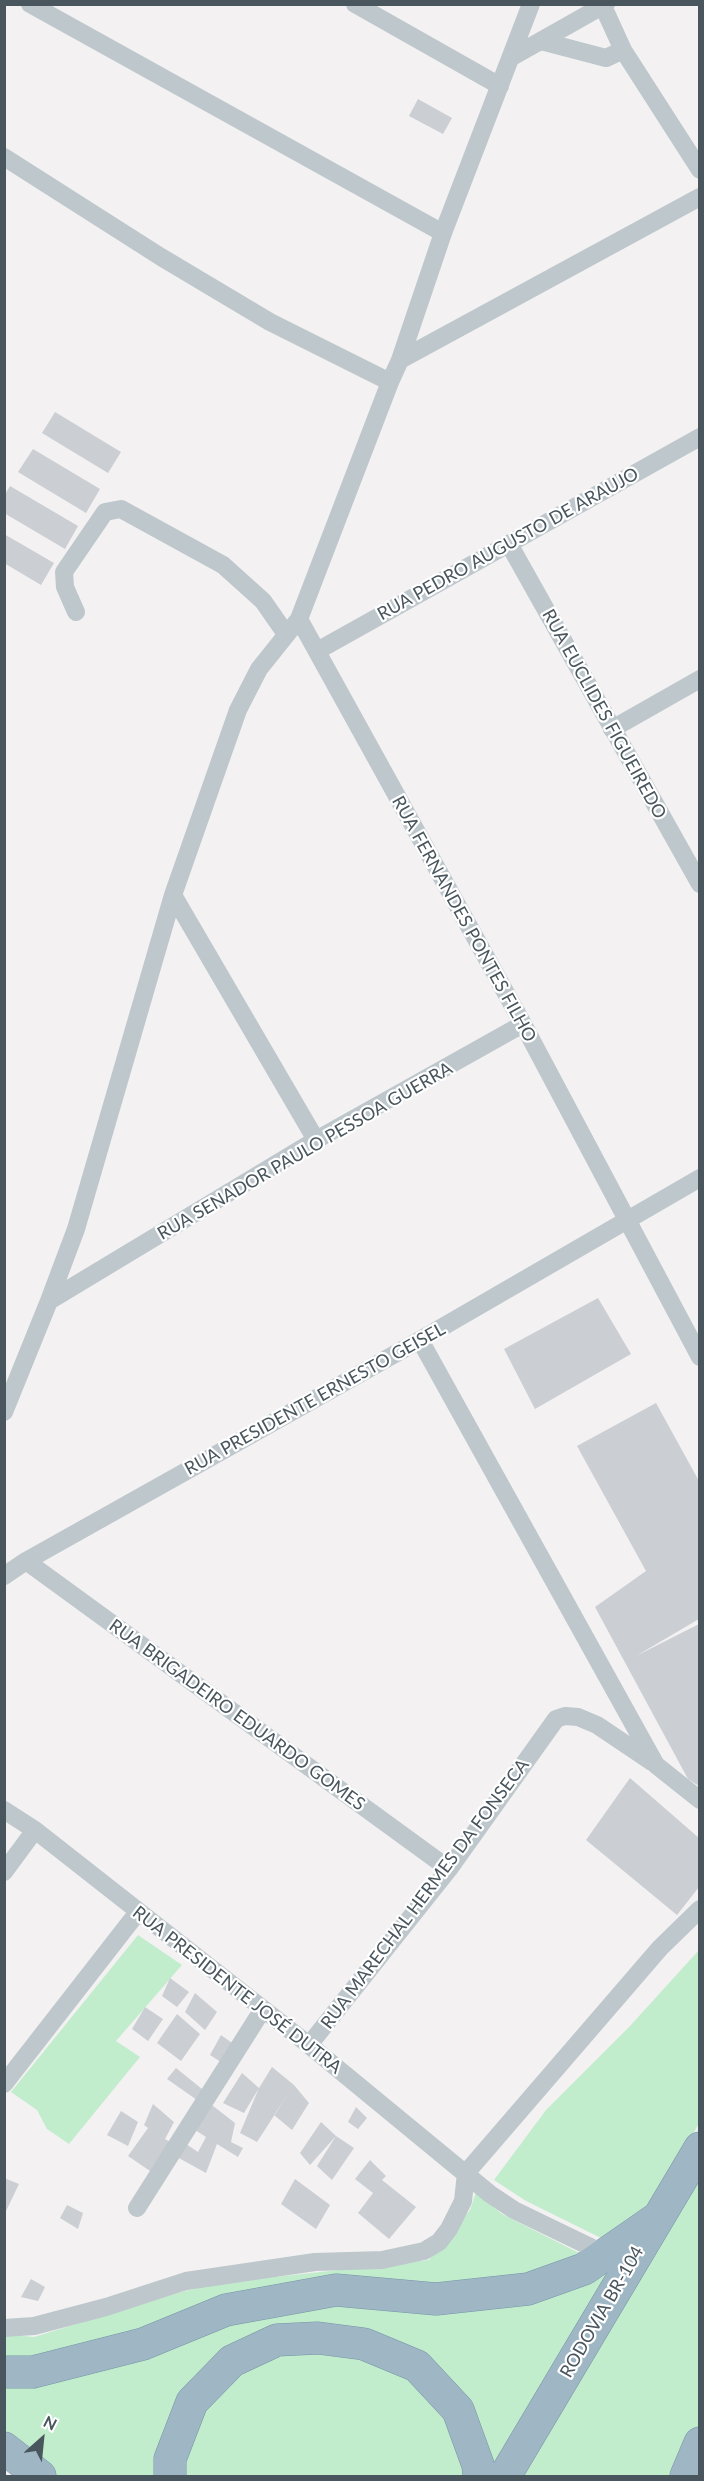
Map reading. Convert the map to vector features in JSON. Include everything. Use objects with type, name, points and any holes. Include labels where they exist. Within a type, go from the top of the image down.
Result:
[{"type":"highway","name":"RODOVIA BR-104","points":[[505,2476],[699,2148]]},
{"type":"highway","points":[[4,2372],[33,2372],[143,2344],[226,2310],[336,2290],[436,2298],[528,2289],[584,2269],[656,2219]]},
{"type":"highway","points":[[170,2476],[170,2459],[192,2402],[232,2361],[277,2340],[318,2338],[364,2344],[417,2366],[458,2410],[478,2465],[478,2476]]},
{"type":"highway","points":[[686,2476],[699,2443]]},
{"type":"highway","points":[[4,2448],[40,2476]]},
{"type":"street","points":[[30,4],[443,233]]},
{"type":"street","points":[[355,4],[500,86]]},
{"type":"street","points":[[4,1412],[76,1229],[173,895],[238,710],[259,669],[298,619],[400,360],[443,233],[531,4]]},
{"type":"street","points":[[512,57],[604,5],[623,50],[699,170]]},
{"type":"street","points":[[541,41],[606,57],[623,50]]},
{"type":"street","points":[[4,157],[161,257],[270,322],[390,382]]},
{"type":"street","points":[[400,360],[699,197]]},
{"type":"street","name":"RUA PEDRO AUGUSTO DE ARAUJO","points":[[317,651],[699,437]]},
{"type":"street","points":[[76,612],[65,587],[64,572],[105,512],[121,509],[223,565],[263,601],[286,634]]},
{"type":"street","name":"RUA EUCLIDES FIGUEIREDO","points":[[509,544],[699,884]]},
{"type":"street","name":"RUA FERNANDES PONTES FILHO","points":[[298,619],[523,1024],[699,1357]]},
{"type":"street","points":[[612,729],[699,679]]},
{"type":"street","points":[[173,895],[316,1140]]},
{"type":"street","name":"RUA SENADOR PAULO PESSOA GUERRA","points":[[49,1301],[88,1280],[316,1140],[523,1024]]},
{"type":"street","name":"RUA PRESIDENTE ERNESTO GEISEL","points":[[4,1576],[26,1561],[420,1340],[699,1178]]},
{"type":"street","points":[[420,1340],[656,1765]]},
{"type":"street","name":"RUA BRIGADEIRO EDUARDO GOMES","points":[[26,1561],[448,1869]]},
{"type":"street","name":"RUA MARECHAL HERMES DA FONSECA","points":[[309,2045],[448,1869],[556,1719],[565,1716],[578,1717],[597,1725],[656,1765],[699,1800]]},
{"type":"street","name":"RUA PRESIDENTE JOSÉ DUTRA","points":[[4,1810],[34,1830],[263,2008],[490,2194],[514,2210],[605,2254]]},
{"type":"street","points":[[4,1872],[34,1830]]},
{"type":"street","points":[[4,2328],[34,2326],[106,2307],[186,2281],[315,2262],[382,2260],[424,2251],[439,2242],[449,2229],[463,2201],[466,2173],[660,1948],[699,1909]]},
{"type":"street","points":[[4,2084],[138,1912]]},
{"type":"street","points":[[137,2208],[263,2008]]},
{"type":"green space","points":[[138,1935],[182,1965],[116,2041],[140,2057],[69,2144],[47,2129],[37,2110],[11,2092]]},
{"type":"green space","points":[[699,1950],[699,2123],[679,2160],[647,2209],[601,2238],[526,2201],[494,2180],[546,2110],[630,2026]]},
{"type":"green space","points":[[699,2149],[699,2476],[50,2476],[5,2441],[4,2372],[226,2310],[528,2289],[654,2221]]},
{"type":"green space","points":[[476,2192],[502,2214],[585,2256],[520,2278],[174,2319],[36,2359],[5,2359],[4,2334],[34,2337],[185,2291],[220,2283],[429,2260],[470,2210]]},
{"type":"building","points":[[418,99],[452,118],[443,134],[409,116]]},
{"type":"building","points":[[55,412],[121,452],[108,473],[42,433]]},
{"type":"building","points":[[33,449],[100,489],[86,513],[18,472]]},
{"type":"building","points":[[10,486],[78,526],[65,549],[4,513],[4,496]]},
{"type":"building","points":[[4,534],[54,563],[41,585],[4,563]]},
{"type":"building","points":[[598,1298],[631,1354],[535,1409],[504,1349]]},
{"type":"building","points":[[656,1403],[699,1481],[699,1619],[636,1656],[699,1624],[699,1786],[688,1779],[595,1607],[646,1571],[577,1446]]},
{"type":"building","points":[[630,1778],[699,1838],[699,1887],[677,1915],[586,1840]]},
{"type":"building","points":[[170,1978],[189,1992],[177,2007],[162,1996]]},
{"type":"building","points":[[195,1993],[217,2012],[205,2030],[185,2012]]},
{"type":"building","points":[[145,2007],[163,2019],[148,2041],[132,2029]]},
{"type":"building","points":[[177,2014],[200,2034],[181,2061],[157,2043]]},
{"type":"building","points":[[221,2035],[232,2043],[221,2062],[210,2055]]},
{"type":"building","points":[[272,2067],[294,2085],[309,2103],[292,2130],[274,2115],[257,2142],[240,2133],[259,2088]]},
{"type":"building","points":[[176,2068],[202,2089],[197,2100],[167,2079]]},
{"type":"building","points":[[242,2073],[259,2088],[244,2113],[223,2103]]},
{"type":"building","points":[[208,2102],[235,2123],[231,2142],[243,2148],[238,2157],[217,2144],[206,2173],[177,2157],[186,2144],[198,2152],[206,2137],[192,2128]]},
{"type":"building","points":[[153,2104],[174,2122],[165,2139],[170,2142],[150,2171],[128,2156],[148,2128],[144,2125]]},
{"type":"building","points":[[356,2107],[367,2118],[358,2129],[348,2122]]},
{"type":"building","points":[[121,2111],[138,2122],[128,2146],[107,2135]]},
{"type":"building","points":[[321,2122],[336,2136],[310,2165],[300,2153]]},
{"type":"building","points":[[336,2136],[354,2148],[332,2180],[317,2166]]},
{"type":"building","points":[[370,2160],[386,2176],[382,2180],[416,2207],[389,2239],[358,2213],[373,2193],[355,2179]]},
{"type":"building","points":[[4,2178],[19,2184],[6,2211],[4,2210]]},
{"type":"building","points":[[295,2179],[330,2205],[316,2229],[281,2204]]},
{"type":"building","points":[[67,2205],[83,2213],[78,2229],[60,2218]]},
{"type":"building","points":[[31,2279],[45,2287],[38,2301],[21,2297]]}]
